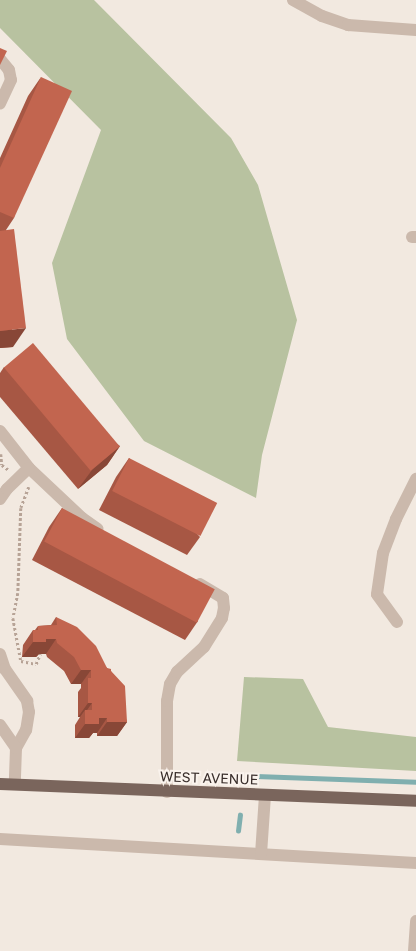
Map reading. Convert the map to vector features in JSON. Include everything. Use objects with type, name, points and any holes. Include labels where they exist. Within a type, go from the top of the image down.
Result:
[{"type":"main road","name":"WEST AVENUE","points":[[0,784],[416,801]]},
{"type":"street","points":[[293,0],[322,16],[348,25],[416,30]]},
{"type":"street","points":[[0,59],[9,70],[10,80],[0,104]]},
{"type":"street","points":[[0,431],[29,468],[82,518],[108,534]]},
{"type":"street","points":[[0,499],[7,489],[29,468]]},
{"type":"street","points":[[397,622],[377,594],[382,553],[416,479]]},
{"type":"street","points":[[167,792],[167,701],[170,684],[178,672],[204,647],[222,618],[224,608],[223,598],[192,580]]},
{"type":"street","points":[[0,654],[3,674],[21,689],[29,712],[26,730],[16,748],[16,784]]},
{"type":"street","points":[[0,725],[16,748]]},
{"type":"street","points":[[261,854],[265,795]]},
{"type":"street","points":[[0,839],[416,863]]},
{"type":"street","points":[[414,951],[416,921]]},
{"type":"path","points":[[1,449],[2,465],[9,470],[12,466]]},
{"type":"path","points":[[30,483],[21,508],[18,593],[14,618],[21,661],[36,664],[40,654]]},
{"type":"green space","points":[[0,0],[94,0],[231,138],[258,185],[297,320],[262,455],[256,498],[144,441],[67,339],[52,263],[101,130],[0,28]]},
{"type":"green space","points":[[244,677],[303,679],[328,727],[416,737],[416,771],[237,761]]},
{"type":"building","points":[[0,48],[7,51],[0,65]]},
{"type":"building","points":[[41,77],[72,91],[14,218],[0,212],[0,168]]},
{"type":"building","points":[[14,229],[26,328],[0,331],[0,231]]},
{"type":"building","points":[[33,343],[120,446],[91,471],[4,367]]},
{"type":"building","points":[[129,458],[217,503],[200,536],[112,491]]},
{"type":"building","points":[[62,508],[215,589],[197,623],[44,542]]},
{"type":"building","points":[[56,617],[77,627],[96,646],[107,668],[111,669],[125,686],[127,722],[107,722],[107,718],[99,718],[99,724],[85,724],[85,710],[92,710],[92,703],[88,703],[88,678],[91,678],[91,670],[81,670],[74,657],[57,643],[56,639],[46,639],[46,642],[33,642],[33,630],[38,630],[38,626],[57,625]]},
{"type":"waterway","points":[[255,779],[256,776],[416,782]]},
{"type":"waterway","points":[[238,831],[240,815]]}]
